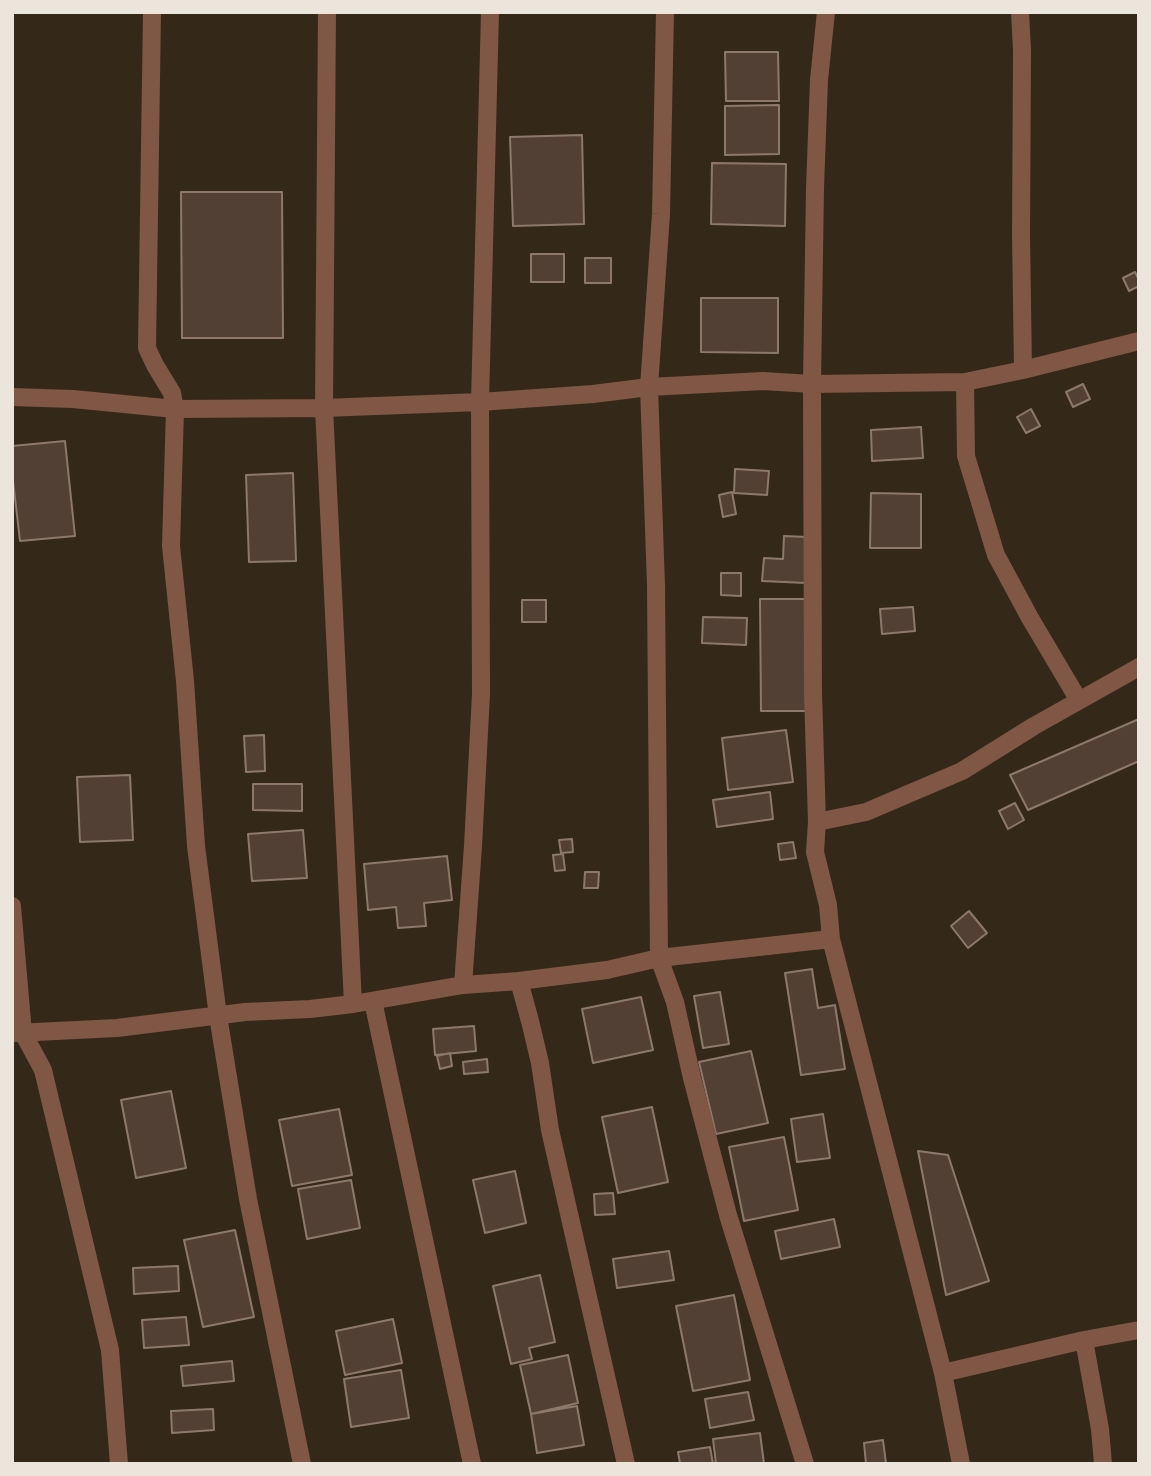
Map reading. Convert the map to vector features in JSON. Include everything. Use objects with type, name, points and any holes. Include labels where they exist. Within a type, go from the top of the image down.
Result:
[{"type":"street","points":[[152,12],[147,348],[172,393],[175,409],[171,546],[185,681],[196,846],[218,1016],[248,1199],[302,1464]]},
{"type":"street","points":[[327,12],[324,408],[353,1004]]},
{"type":"street","points":[[463,985],[481,694],[480,402],[490,12]]},
{"type":"street","points":[[665,12],[661,214],[649,387],[656,585],[659,958],[675,1002],[728,1215],[805,1464]]},
{"type":"street","points":[[825,12],[818,107],[812,384],[813,693],[817,822],[815,852],[828,905],[831,939],[943,1373],[961,1464]]},
{"type":"street","points":[[1020,12],[1023,370]]},
{"type":"street","points":[[12,397],[73,399],[175,409],[324,408],[480,402],[649,387],[763,381],[812,384],[965,382],[1139,341]]},
{"type":"street","points":[[965,382],[966,456],[996,555],[1078,699]]},
{"type":"street","points":[[817,822],[866,812],[962,771],[1078,699],[1139,667]]},
{"type":"street","points":[[12,906],[18,1033],[43,1070],[110,1350],[119,1464]]},
{"type":"street","points":[[18,1033],[117,1028],[245,1012],[310,1009],[463,985],[607,970],[659,958],[831,939]]},
{"type":"street","points":[[519,981],[540,1063],[550,1130],[626,1464]]},
{"type":"street","points":[[373,1001],[472,1464]]},
{"type":"street","points":[[943,1373],[1139,1330]]},
{"type":"street","points":[[1084,1340],[1100,1429],[1102,1464]]},
{"type":"building","points":[[725,52],[778,52],[779,101],[726,101]]},
{"type":"building","points":[[779,105],[779,154],[725,155],[725,106]]},
{"type":"building","points":[[582,135],[584,224],[513,226],[510,137]]},
{"type":"building","points":[[712,163],[786,164],[785,226],[711,224]]},
{"type":"building","points":[[181,192],[282,192],[283,338],[182,338]]},
{"type":"building","points":[[531,254],[564,254],[564,282],[531,282]]},
{"type":"building","points":[[585,258],[611,258],[611,283],[585,283]]},
{"type":"building","points":[[1135,272],[1139,286],[1129,291],[1123,278]]},
{"type":"building","points":[[701,298],[778,298],[778,353],[701,352]]},
{"type":"building","points":[[1083,384],[1090,399],[1073,407],[1066,392]]},
{"type":"building","points":[[1031,409],[1040,426],[1026,433],[1017,417]]},
{"type":"building","points":[[921,427],[923,458],[872,461],[871,430]]},
{"type":"building","points":[[65,441],[75,536],[20,541],[12,472],[12,446]]},
{"type":"building","points":[[735,469],[769,471],[767,495],[734,493]]},
{"type":"building","points":[[293,473],[296,561],[249,562],[246,475]]},
{"type":"building","points":[[732,492],[736,514],[723,517],[719,495]]},
{"type":"building","points":[[871,493],[921,494],[921,548],[870,548]]},
{"type":"building","points":[[784,536],[807,537],[806,583],[762,581],[764,558],[783,559]]},
{"type":"building","points":[[721,573],[741,573],[741,596],[721,595]]},
{"type":"building","points":[[760,599],[808,599],[808,711],[761,711]]},
{"type":"building","points":[[522,600],[546,600],[546,622],[522,622]]},
{"type":"building","points":[[913,607],[915,631],[882,634],[880,609]]},
{"type":"building","points":[[703,617],[747,618],[746,645],[702,643]]},
{"type":"building","points":[[1139,719],[1139,761],[1028,810],[1010,775]]},
{"type":"building","points":[[786,730],[793,782],[728,790],[722,738]]},
{"type":"building","points":[[264,735],[265,771],[246,772],[244,736]]},
{"type":"building","points":[[130,775],[133,840],[80,842],[77,777]]},
{"type":"building","points":[[253,784],[302,784],[302,811],[253,810]]},
{"type":"building","points":[[770,792],[773,819],[717,827],[713,800]]},
{"type":"building","points":[[1015,803],[1024,820],[1008,829],[999,811]]},
{"type":"building","points":[[303,830],[307,878],[252,881],[248,834]]},
{"type":"building","points":[[572,839],[573,852],[561,853],[559,840]]},
{"type":"building","points":[[793,842],[796,858],[780,860],[778,844]]},
{"type":"building","points":[[563,854],[565,870],[555,871],[553,855]]},
{"type":"building","points":[[447,856],[452,900],[424,903],[426,926],[398,928],[396,907],[368,910],[364,864]]},
{"type":"building","points":[[585,872],[599,872],[598,888],[584,888]]},
{"type":"building","points":[[969,911],[987,933],[968,948],[951,926]]},
{"type":"building","points":[[812,969],[818,1008],[835,1005],[845,1069],[801,1075],[785,973]]},
{"type":"building","points":[[720,992],[729,1044],[703,1048],[694,996]]},
{"type":"building","points":[[641,997],[653,1050],[593,1063],[582,1009]]},
{"type":"building","points":[[474,1026],[476,1051],[435,1055],[433,1029]]},
{"type":"building","points":[[751,1051],[768,1123],[716,1134],[699,1062]]},
{"type":"building","points":[[450,1053],[452,1066],[440,1069],[437,1056]]},
{"type":"building","points":[[487,1059],[488,1072],[464,1074],[463,1062]]},
{"type":"building","points":[[171,1091],[186,1168],[136,1178],[121,1100]]},
{"type":"building","points":[[652,1107],[668,1182],[618,1193],[602,1117]]},
{"type":"building","points":[[339,1109],[352,1175],[292,1186],[279,1120]]},
{"type":"building","points":[[823,1114],[830,1158],[797,1162],[791,1119]]},
{"type":"building","points":[[784,1137],[798,1210],[744,1221],[729,1147]]},
{"type":"building","points":[[918,1151],[948,1155],[989,1281],[946,1295]]},
{"type":"building","points":[[515,1171],[526,1223],[485,1233],[473,1180]]},
{"type":"building","points":[[351,1180],[360,1228],[307,1239],[298,1189]]},
{"type":"building","points":[[613,1193],[615,1214],[595,1215],[594,1194]]},
{"type":"building","points":[[834,1219],[840,1247],[781,1259],[775,1231]]},
{"type":"building","points":[[235,1230],[254,1317],[203,1327],[184,1240]]},
{"type":"building","points":[[669,1251],[674,1280],[617,1288],[613,1259]]},
{"type":"building","points":[[178,1266],[179,1291],[134,1294],[133,1268]]},
{"type":"building","points":[[540,1275],[555,1342],[529,1348],[532,1359],[511,1364],[493,1286]]},
{"type":"building","points":[[734,1295],[750,1380],[693,1391],[676,1306]]},
{"type":"building","points":[[186,1317],[189,1345],[144,1348],[142,1320]]},
{"type":"building","points":[[393,1319],[402,1363],[345,1375],[336,1331]]},
{"type":"building","points":[[568,1355],[578,1403],[531,1414],[520,1365]]},
{"type":"building","points":[[232,1361],[234,1381],[183,1386],[181,1366]]},
{"type":"building","points":[[401,1370],[409,1418],[351,1427],[344,1379]]},
{"type":"building","points":[[748,1392],[754,1420],[710,1428],[705,1399]]},
{"type":"building","points":[[577,1406],[584,1445],[537,1453],[531,1414]]},
{"type":"building","points":[[213,1409],[214,1430],[172,1433],[171,1411]]},
{"type":"building","points":[[760,1433],[764,1464],[716,1464],[713,1439]]},
{"type":"building","points":[[883,1440],[886,1464],[866,1464],[864,1443]]},
{"type":"building","points":[[710,1447],[713,1464],[676,1464],[680,1463],[678,1452]]}]
